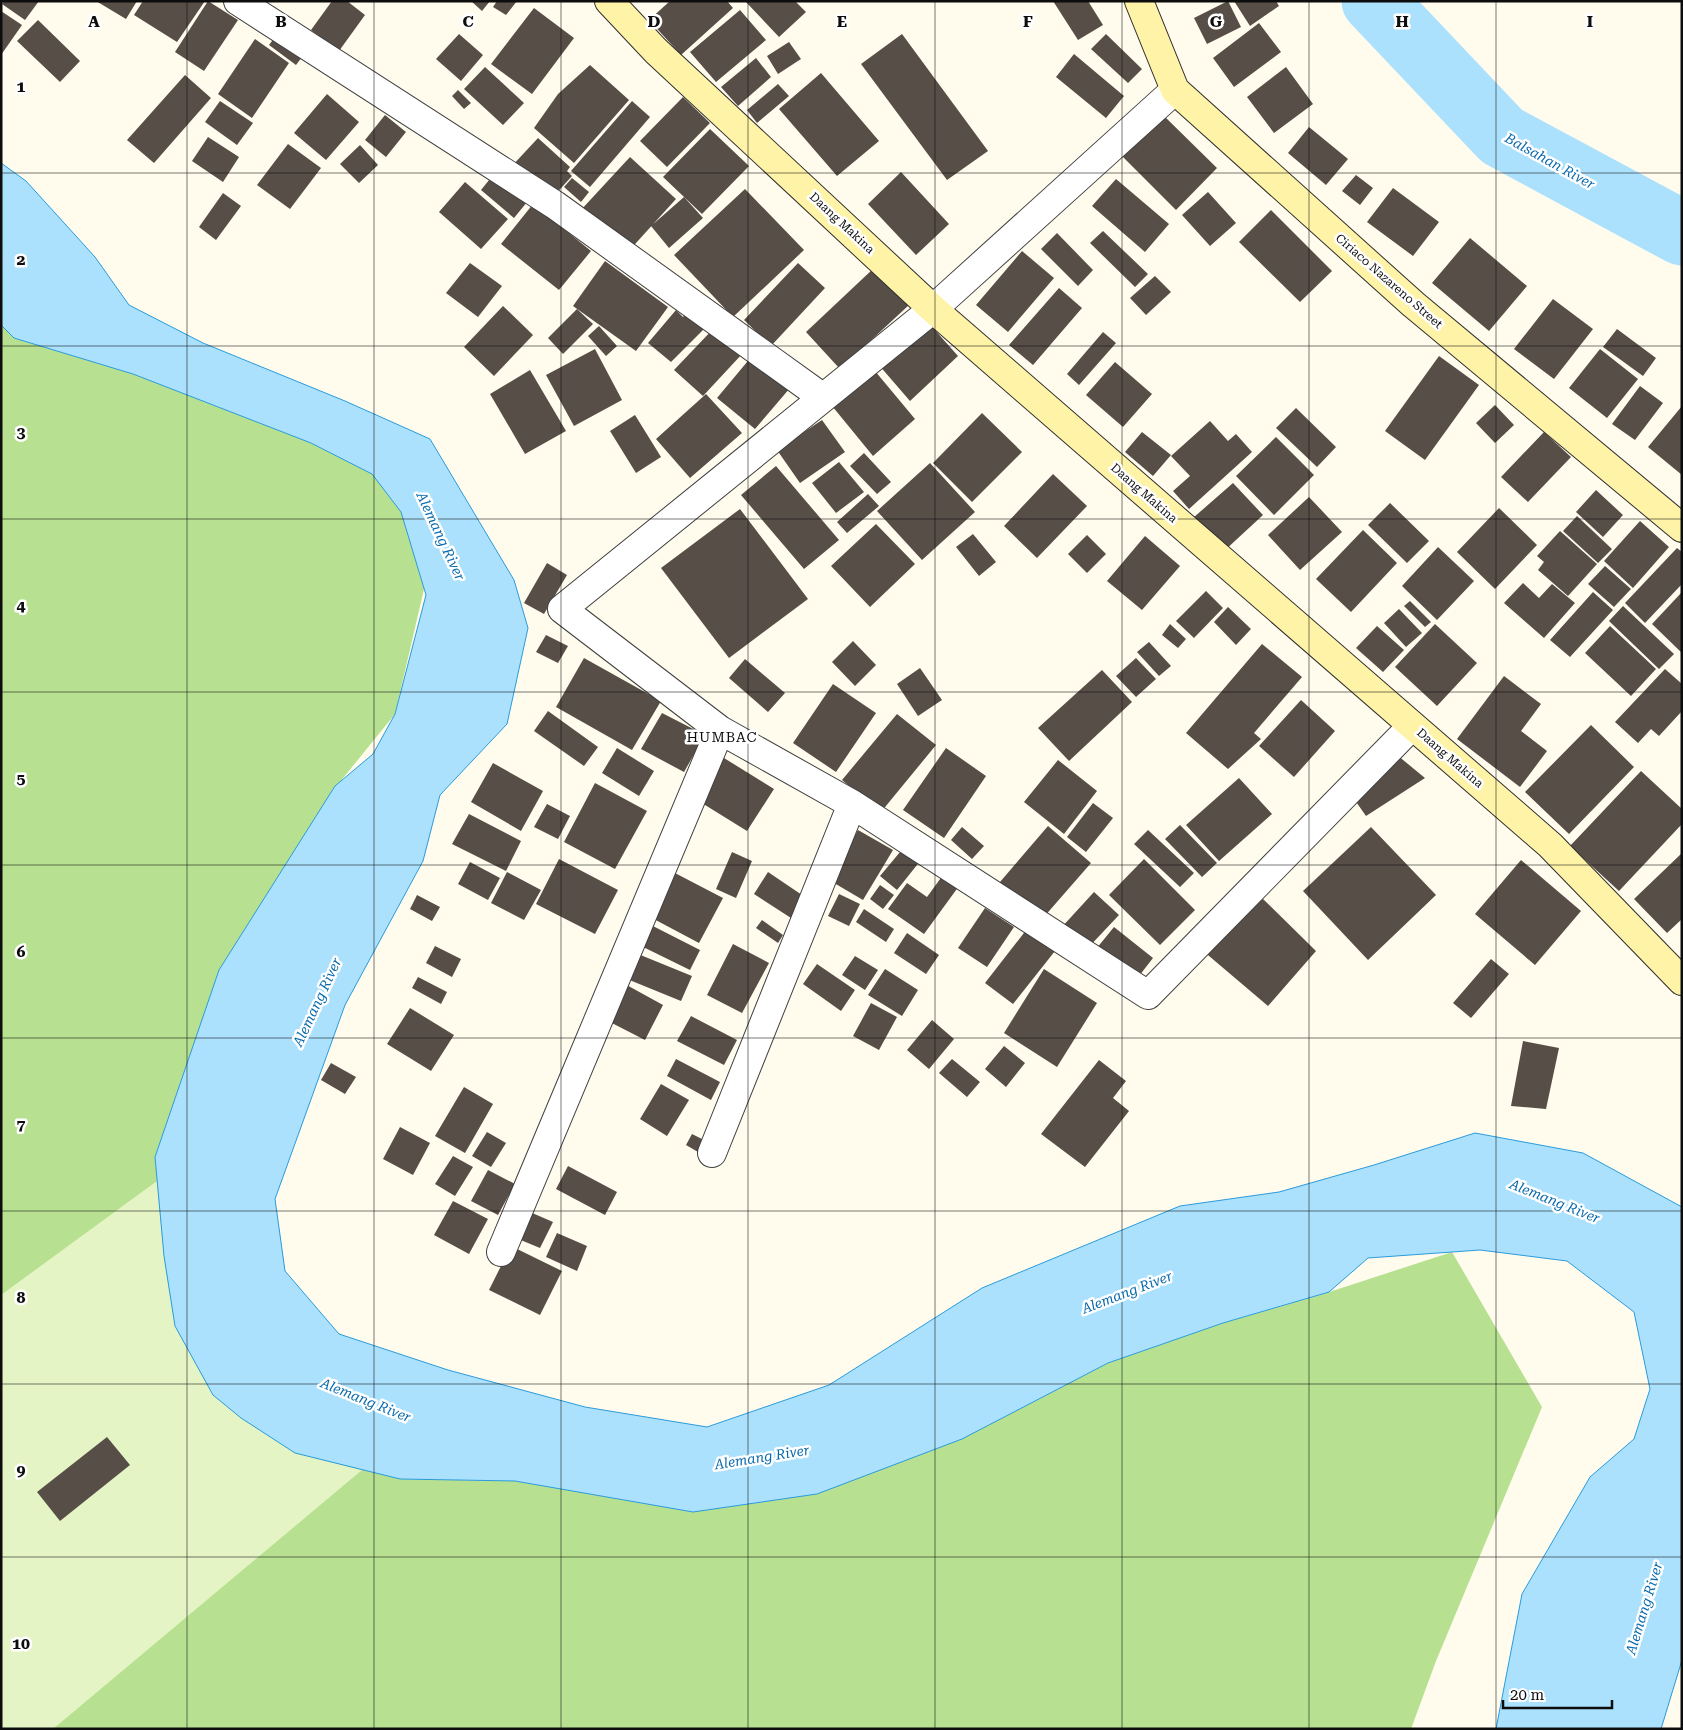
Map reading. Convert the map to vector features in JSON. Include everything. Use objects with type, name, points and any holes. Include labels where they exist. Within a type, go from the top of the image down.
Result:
[{"type":"street","points":[[238,1],[554,205],[822,397]]},
{"type":"street","name":"Daang Makina","points":[[609,1],[656,50],[933,309],[1550,845],[1682,981]]},
{"type":"street","name":"Ciriaco Nazareno Street","points":[[1139,1],[1175,90],[1412,304],[1682,528]]},
{"type":"street","points":[[1175,90],[933,309],[562,609],[720,730],[852,804],[1148,995],[1412,726]]},
{"type":"street","points":[[501,1252],[720,730]]},
{"type":"street","points":[[712,1153],[852,804]]},
{"type":"green space","points":[[1,325],[14,338],[130,373],[397,464],[424,589],[395,714],[335,788],[175,1326],[214,1397],[241,1418],[403,1479],[515,1481],[684,1510],[975,1432],[1108,1363],[1223,1323],[1320,1295],[1452,1252],[1542,1407],[1436,1661],[1411,1729],[1,1729]]},
{"type":"green space","points":[[157,1181],[164,1256],[175,1326],[209,1388],[221,1402],[295,1453],[362,1470],[53,1729],[1,1729],[1,1295]]},
{"type":"water","name":"Alemang River","points":[[1,163],[26,181],[95,257],[129,305],[203,343],[345,401],[430,439],[514,580],[528,628],[507,724],[440,795],[423,861],[345,1005],[275,1199],[285,1271],[339,1334],[448,1370],[585,1407],[707,1427],[829,1385],[982,1288],[1180,1206],[1279,1192],[1374,1165],[1475,1133],[1583,1153],[1682,1207],[1682,1660],[1661,1729],[1496,1729],[1522,1594],[1590,1477],[1634,1439],[1650,1389],[1634,1312],[1567,1261],[1480,1250],[1368,1258],[1329,1292],[1223,1323],[1108,1363],[962,1439],[817,1494],[693,1512],[515,1481],[400,1479],[295,1453],[241,1418],[213,1395],[175,1326],[164,1256],[155,1157],[219,970],[335,786],[373,754],[395,714],[426,595],[401,512],[372,474],[311,443],[133,374],[14,338],[1,325]]},
{"type":"building","points":[[4,1],[39,1],[25,20],[2,4]]},
{"type":"building","points":[[96,1],[137,1],[126,19]]},
{"type":"building","points":[[143,1],[205,1],[177,42],[134,15]]},
{"type":"building","points":[[208,1],[238,20],[204,71],[175,52]]},
{"type":"building","points":[[332,1],[347,1],[365,15],[339,51],[311,30]]},
{"type":"building","points":[[471,1],[490,1],[482,11]]},
{"type":"building","points":[[497,1],[517,1],[506,15],[493,7]]},
{"type":"building","points":[[670,1],[727,1],[733,8],[681,55],[649,20]]},
{"type":"building","points":[[745,1],[795,1],[806,12],[779,37]]},
{"type":"building","points":[[1053,1],[1088,1],[1103,25],[1078,40]]},
{"type":"building","points":[[1228,1],[1241,27],[1207,44],[1194,18]]},
{"type":"building","points":[[1234,1],[1276,1],[1279,6],[1250,26]]},
{"type":"building","points":[[534,8],[574,38],[532,94],[491,64]]},
{"type":"building","points":[[740,10],[766,40],[716,82],[690,52]]},
{"type":"building","points":[[1,11],[22,25],[1,55]]},
{"type":"building","points":[[38,20],[80,61],[60,82],[17,41]]},
{"type":"building","points":[[1259,23],[1281,52],[1234,87],[1213,58]]},
{"type":"building","points":[[281,29],[308,49],[296,65],[269,45]]},
{"type":"building","points":[[459,34],[483,55],[461,81],[436,59]]},
{"type":"building","points":[[902,34],[988,151],[947,180],[861,64]]},
{"type":"building","points":[[1106,34],[1142,69],[1128,83],[1091,49]]},
{"type":"building","points":[[255,39],[289,63],[252,118],[218,94]]},
{"type":"building","points":[[789,42],[801,59],[778,74],[767,56]]},
{"type":"building","points":[[1074,54],[1124,96],[1106,118],[1056,77]]},
{"type":"building","points":[[756,58],[771,77],[738,106],[721,87]]},
{"type":"building","points":[[590,65],[629,100],[574,163],[534,128],[558,94]]},
{"type":"building","points":[[485,67],[524,103],[503,125],[464,89]]},
{"type":"building","points":[[1286,67],[1313,104],[1274,133],[1247,97]]},
{"type":"building","points":[[821,73],[879,141],[837,176],[779,109]]},
{"type":"building","points":[[185,75],[211,98],[154,163],[127,140]]},
{"type":"building","points":[[778,84],[789,96],[757,123],[747,110]]},
{"type":"building","points":[[458,90],[471,103],[464,109],[452,96]]},
{"type":"building","points":[[327,94],[359,122],[326,160],[294,133]]},
{"type":"building","points":[[683,97],[710,123],[667,167],[640,141]]},
{"type":"building","points":[[220,101],[253,123],[237,145],[205,122]]},
{"type":"building","points":[[632,101],[650,117],[590,187],[571,171]]},
{"type":"building","points":[[385,115],[406,132],[386,157],[365,140]]},
{"type":"building","points":[[1163,115],[1217,168],[1176,210],[1122,156]]},
{"type":"building","points":[[1309,127],[1348,159],[1326,185],[1288,153]]},
{"type":"building","points":[[710,129],[749,166],[702,214],[663,177]]},
{"type":"building","points":[[208,137],[239,157],[223,182],[192,161]]},
{"type":"building","points":[[538,138],[570,167],[567,171],[572,176],[553,197],[511,167]]},
{"type":"building","points":[[288,144],[321,168],[290,209],[257,185]]},
{"type":"building","points":[[360,145],[378,165],[359,183],[340,164]]},
{"type":"building","points":[[630,157],[676,199],[626,254],[580,211]]},
{"type":"building","points":[[498,169],[532,196],[514,218],[481,190]]},
{"type":"building","points":[[901,172],[949,224],[916,255],[868,204]]},
{"type":"building","points":[[1356,175],[1373,188],[1360,205],[1342,191]]},
{"type":"building","points":[[572,178],[589,192],[581,202],[564,187]]},
{"type":"building","points":[[1116,179],[1169,224],[1145,252],[1092,206]]},
{"type":"building","points":[[465,182],[508,219],[481,249],[439,212]]},
{"type":"building","points":[[1393,188],[1439,222],[1413,256],[1367,222]]},
{"type":"building","points":[[745,189],[804,250],[733,317],[674,255]]},
{"type":"building","points":[[1208,192],[1236,223],[1210,246],[1182,215]]},
{"type":"building","points":[[223,193],[241,206],[216,240],[199,227]]},
{"type":"building","points":[[684,197],[703,218],[669,248],[651,226]]},
{"type":"building","points":[[533,204],[591,251],[559,290],[501,244]]},
{"type":"building","points":[[1271,210],[1332,271],[1300,302],[1239,242]]},
{"type":"building","points":[[1103,231],[1148,274],[1135,287],[1090,243]]},
{"type":"building","points":[[1057,233],[1093,270],[1078,286],[1041,249]]},
{"type":"building","points":[[1470,238],[1527,286],[1489,331],[1432,283]]},
{"type":"building","points":[[1022,251],[1054,278],[1008,332],[976,305]]},
{"type":"building","points":[[605,261],[668,307],[636,351],[573,306]]},
{"type":"building","points":[[470,263],[502,286],[478,317],[446,293]]},
{"type":"building","points":[[798,263],[825,288],[771,346],[744,320]]},
{"type":"building","points":[[874,268],[909,305],[840,369],[806,332]]},
{"type":"building","points":[[1155,276],[1171,292],[1146,315],[1130,298]]},
{"type":"building","points":[[1059,288],[1082,308],[1033,365],[1009,345]]},
{"type":"building","points":[[1553,299],[1593,329],[1554,379],[1514,349]]},
{"type":"building","points":[[503,306],[533,335],[494,376],[464,347]]},
{"type":"building","points":[[692,306],[711,322],[671,362],[648,343],[676,310],[683,317]]},
{"type":"building","points":[[577,309],[593,324],[563,354],[548,338]]},
{"type":"building","points":[[926,320],[958,356],[910,401],[878,364]]},
{"type":"building","points":[[599,326],[617,346],[606,356],[588,336]]},
{"type":"building","points":[[715,327],[743,353],[703,396],[674,370]]},
{"type":"building","points":[[1617,329],[1656,358],[1643,376],[1603,347]]},
{"type":"building","points":[[1103,332],[1116,343],[1079,385],[1067,374]]},
{"type":"building","points":[[595,349],[622,400],[574,426],[546,375]]},
{"type":"building","points":[[1600,349],[1638,379],[1607,418],[1569,388]]},
{"type":"building","points":[[752,356],[790,388],[755,429],[717,398]]},
{"type":"building","points":[[1439,356],[1479,385],[1425,460],[1385,431]]},
{"type":"building","points":[[1115,362],[1152,394],[1123,427],[1086,395]]},
{"type":"building","points":[[870,365],[915,419],[873,456],[828,401]]},
{"type":"building","points":[[530,370],[566,431],[525,454],[490,394]]},
{"type":"building","points":[[1640,386],[1663,403],[1635,440],[1612,424]]},
{"type":"building","points":[[706,394],[742,433],[690,478],[656,439]]},
{"type":"building","points":[[1495,405],[1514,425],[1495,443],[1476,423]]},
{"type":"building","points":[[1682,406],[1682,475],[1648,447]]},
{"type":"building","points":[[1296,408],[1336,447],[1317,467],[1276,428]]},
{"type":"building","points":[[982,413],[1022,452],[972,502],[933,463]]},
{"type":"building","points":[[635,415],[661,457],[636,473],[610,431]]},
{"type":"building","points":[[822,420],[845,452],[800,483],[777,450]]},
{"type":"building","points":[[1210,421],[1228,441],[1236,434],[1252,452],[1189,509],[1173,491],[1190,476],[1171,456]]},
{"type":"building","points":[[1142,432],[1171,455],[1153,476],[1125,452]]},
{"type":"building","points":[[1544,432],[1571,457],[1528,502],[1501,477]]},
{"type":"building","points":[[1276,437],[1314,475],[1274,515],[1236,476]]},
{"type":"building","points":[[864,453],[891,482],[877,494],[850,466]]},
{"type":"building","points":[[839,462],[864,492],[836,513],[812,483]]},
{"type":"building","points":[[930,463],[975,512],[922,560],[877,511]]},
{"type":"building","points":[[776,466],[839,540],[804,569],[741,495]]},
{"type":"building","points":[[1053,474],[1087,506],[1037,558],[1004,526]]},
{"type":"building","points":[[1233,483],[1263,515],[1223,552],[1193,518]]},
{"type":"building","points":[[1596,490],[1623,515],[1603,537],[1576,512]]},
{"type":"building","points":[[868,494],[879,506],[847,533],[837,522]]},
{"type":"building","points":[[1309,497],[1342,532],[1300,570],[1268,535]]},
{"type":"building","points":[[1390,503],[1429,541],[1407,563],[1368,525]]},
{"type":"building","points":[[1499,508],[1537,545],[1495,589],[1457,552]]},
{"type":"building","points":[[740,509],[808,599],[729,658],[661,568]]},
{"type":"building","points":[[1577,516],[1612,549],[1598,563],[1563,531]]},
{"type":"building","points":[[1640,521],[1669,547],[1633,588],[1604,561]]},
{"type":"building","points":[[876,524],[915,564],[870,607],[831,566]]},
{"type":"building","points":[[1363,530],[1397,563],[1351,612],[1316,579]]},
{"type":"building","points":[[1560,531],[1597,564],[1568,596],[1538,570],[1544,562],[1537,556]]},
{"type":"building","points":[[973,534],[996,562],[979,576],[956,547]]},
{"type":"building","points":[[1087,535],[1106,554],[1087,573],[1068,554]]},
{"type":"building","points":[[1145,536],[1180,566],[1142,610],[1107,581]]},
{"type":"building","points":[[1438,547],[1474,581],[1437,620],[1402,586]]},
{"type":"building","points":[[1677,548],[1682,552],[1682,584],[1645,623],[1625,603]]},
{"type":"building","points":[[547,563],[567,575],[544,614],[524,603]]},
{"type":"building","points":[[1605,566],[1631,589],[1614,607],[1588,584]]},
{"type":"building","points":[[1523,583],[1539,598],[1552,584],[1575,603],[1544,638],[1504,603]]},
{"type":"building","points":[[1206,591],[1223,608],[1194,638],[1176,621]]},
{"type":"building","points":[[1593,592],[1613,610],[1570,657],[1550,640]]},
{"type":"building","points":[[1682,592],[1682,653],[1652,624]]},
{"type":"building","points":[[1410,601],[1431,622],[1425,627],[1404,606]]},
{"type":"building","points":[[1623,606],[1674,654],[1659,669],[1609,621]]},
{"type":"building","points":[[1228,607],[1251,629],[1236,645],[1214,622]]},
{"type":"building","points":[[1399,609],[1422,633],[1406,647],[1384,623]]},
{"type":"building","points":[[1170,624],[1186,639],[1178,648],[1162,635]]},
{"type":"building","points":[[1435,624],[1477,663],[1437,706],[1395,667]]},
{"type":"building","points":[[1377,626],[1404,650],[1383,672],[1356,648]]},
{"type":"building","points":[[1610,626],[1656,669],[1631,696],[1585,653]]},
{"type":"building","points":[[546,635],[568,646],[558,663],[536,652]]},
{"type":"building","points":[[853,641],[876,665],[855,686],[832,662]]},
{"type":"building","points":[[1149,642],[1171,666],[1159,676],[1137,652]]},
{"type":"building","points":[[1262,644],[1302,677],[1254,733],[1261,739],[1228,769],[1186,733]]},
{"type":"building","points":[[584,658],[661,701],[632,750],[556,707]]},
{"type":"building","points":[[1136,658],[1156,679],[1136,697],[1116,676]]},
{"type":"building","points":[[745,659],[785,693],[768,712],[729,678]]},
{"type":"building","points":[[920,668],[942,700],[918,716],[897,684]]},
{"type":"building","points":[[1665,669],[1682,684],[1682,711],[1659,736],[1651,729],[1638,743],[1615,722]]},
{"type":"building","points":[[1102,670],[1132,702],[1069,761],[1038,728]]},
{"type":"building","points":[[1504,676],[1541,704],[1521,731],[1547,751],[1520,787],[1457,739]]},
{"type":"building","points":[[833,684],[876,713],[836,772],[793,743]]},
{"type":"building","points":[[1301,700],[1335,731],[1294,777],[1259,746]]},
{"type":"building","points":[[548,711],[598,747],[584,766],[534,731]]},
{"type":"building","points":[[662,713],[705,735],[684,772],[641,749]]},
{"type":"building","points":[[897,714],[936,745],[881,812],[842,780]]},
{"type":"building","points":[[1591,725],[1634,767],[1569,834],[1525,792]]},
{"type":"building","points":[[617,748],[654,771],[639,796],[602,773]]},
{"type":"building","points":[[946,748],[986,776],[944,838],[903,810]]},
{"type":"building","points":[[1397,755],[1425,778],[1366,816],[1352,796]]},
{"type":"building","points":[[724,758],[774,789],[747,831],[697,800]]},
{"type":"building","points":[[1058,760],[1097,791],[1064,834],[1024,802]]},
{"type":"building","points":[[493,763],[543,791],[521,831],[471,802]]},
{"type":"building","points":[[1641,771],[1682,809],[1682,824],[1619,891],[1570,846]]},
{"type":"building","points":[[1239,778],[1272,814],[1219,861],[1186,825]]},
{"type":"building","points":[[595,783],[647,811],[615,869],[564,842]]},
{"type":"building","points":[[1093,803],[1113,818],[1086,852],[1067,837]]},
{"type":"building","points":[[547,804],[570,816],[558,839],[534,827]]},
{"type":"building","points":[[469,814],[521,841],[506,871],[452,844]]},
{"type":"building","points":[[1180,825],[1217,863],[1202,877],[1165,839]]},
{"type":"building","points":[[1048,826],[1091,863],[1043,918],[1000,882]]},
{"type":"building","points":[[962,827],[984,846],[972,859],[951,840]]},
{"type":"building","points":[[1371,827],[1436,895],[1368,960],[1303,891]]},
{"type":"building","points":[[858,830],[893,850],[863,900],[829,880]]},
{"type":"building","points":[[1148,830],[1194,873],[1180,887],[1134,844]]},
{"type":"building","points":[[905,846],[921,860],[897,890],[880,876]]},
{"type":"building","points":[[732,852],[752,861],[736,898],[716,889]]},
{"type":"building","points":[[1682,853],[1682,919],[1667,933],[1634,899]]},
{"type":"building","points":[[559,859],[618,890],[595,934],[536,904]]},
{"type":"building","points":[[1144,859],[1195,910],[1160,945],[1109,895]]},
{"type":"building","points":[[1521,860],[1581,911],[1535,965],[1475,914]]},
{"type":"building","points":[[470,862],[500,878],[488,900],[458,884]]},
{"type":"building","points":[[507,872],[541,890],[524,920],[491,903]]},
{"type":"building","points":[[673,872],[723,898],[699,943],[650,917]]},
{"type":"building","points":[[768,872],[805,897],[791,918],[754,894]]},
{"type":"building","points":[[943,875],[959,886],[924,934],[888,909],[907,883],[927,897]]},
{"type":"building","points":[[880,885],[894,895],[883,909],[870,899]]},
{"type":"building","points":[[1094,892],[1119,915],[1086,950],[1061,928]]},
{"type":"building","points":[[839,894],[860,904],[849,926],[828,916]]},
{"type":"building","points":[[417,895],[440,907],[432,921],[410,909]]},
{"type":"building","points":[[1263,899],[1316,951],[1268,1006],[1202,950]]},
{"type":"building","points":[[985,908],[1014,927],[987,967],[958,948]]},
{"type":"building","points":[[864,909],[894,929],[886,942],[856,922]]},
{"type":"building","points":[[762,920],[783,935],[778,943],[756,928]]},
{"type":"building","points":[[647,923],[700,950],[690,970],[637,944]]},
{"type":"building","points":[[1114,927],[1153,958],[1132,985],[1092,954]]},
{"type":"building","points":[[1027,929],[1055,951],[1013,1004],[985,983]]},
{"type":"building","points":[[907,933],[939,955],[926,974],[894,953]]},
{"type":"building","points":[[733,944],[769,963],[742,1013],[707,995]]},
{"type":"building","points":[[435,946],[461,959],[452,977],[426,963]]},
{"type":"building","points":[[638,954],[692,976],[681,1001],[627,979]]},
{"type":"building","points":[[855,956],[878,970],[865,990],[842,975]]},
{"type":"building","points":[[1491,959],[1509,974],[1471,1018],[1453,1003]]},
{"type":"building","points":[[817,964],[855,990],[841,1011],[803,984]]},
{"type":"building","points":[[885,969],[918,990],[902,1016],[868,995]]},
{"type":"building","points":[[1044,969],[1097,1003],[1057,1067],[1004,1033]]},
{"type":"building","points":[[418,977],[447,992],[441,1004],[412,988]]},
{"type":"building","points":[[623,983],[663,1005],[645,1040],[604,1019]]},
{"type":"building","points":[[871,1003],[897,1017],[879,1050],[853,1036]]},
{"type":"building","points":[[410,1008],[454,1035],[431,1071],[387,1044]]},
{"type":"building","points":[[691,1016],[737,1040],[724,1065],[677,1041]]},
{"type":"building","points":[[932,1020],[954,1039],[929,1069],[907,1050]]},
{"type":"building","points":[[1523,1041],[1559,1048],[1546,1109],[1511,1106]]},
{"type":"building","points":[[1004,1046],[1025,1063],[1006,1087],[985,1069]]},
{"type":"building","points":[[676,1059],[720,1082],[711,1100],[667,1076]]},
{"type":"building","points":[[952,1059],[980,1082],[967,1097],[939,1073]]},
{"type":"building","points":[[1099,1060],[1126,1081],[1113,1098],[1129,1111],[1085,1167],[1041,1134]]},
{"type":"building","points":[[331,1063],[356,1077],[345,1094],[321,1080]]},
{"type":"building","points":[[661,1084],[689,1100],[667,1136],[640,1119]]},
{"type":"building","points":[[464,1087],[493,1104],[465,1153],[435,1136]]},
{"type":"building","points":[[400,1127],[430,1143],[413,1175],[383,1159]]},
{"type":"building","points":[[487,1132],[506,1143],[491,1167],[472,1156]]},
{"type":"building","points":[[692,1134],[704,1140],[698,1152],[686,1145]]},
{"type":"building","points":[[453,1156],[473,1167],[455,1196],[435,1184]]},
{"type":"building","points":[[568,1166],[617,1192],[605,1215],[556,1189]]},
{"type":"building","points":[[488,1170],[515,1184],[498,1215],[471,1201]]},
{"type":"building","points":[[453,1201],[488,1219],[469,1254],[434,1235]]},
{"type":"building","points":[[523,1209],[553,1222],[540,1248],[511,1236]]},
{"type":"building","points":[[557,1233],[587,1246],[577,1271],[546,1257]]},
{"type":"building","points":[[511,1246],[562,1271],[540,1315],[489,1290]]},
{"type":"building","points":[[107,1437],[130,1465],[60,1521],[37,1492]]},
{"type":"waterway","name":"Balsahan River","points":[[1374,1],[1502,136],[1682,233]]},
{"type":"district","name":"HUMBAC","points":[[722,737]]}]
